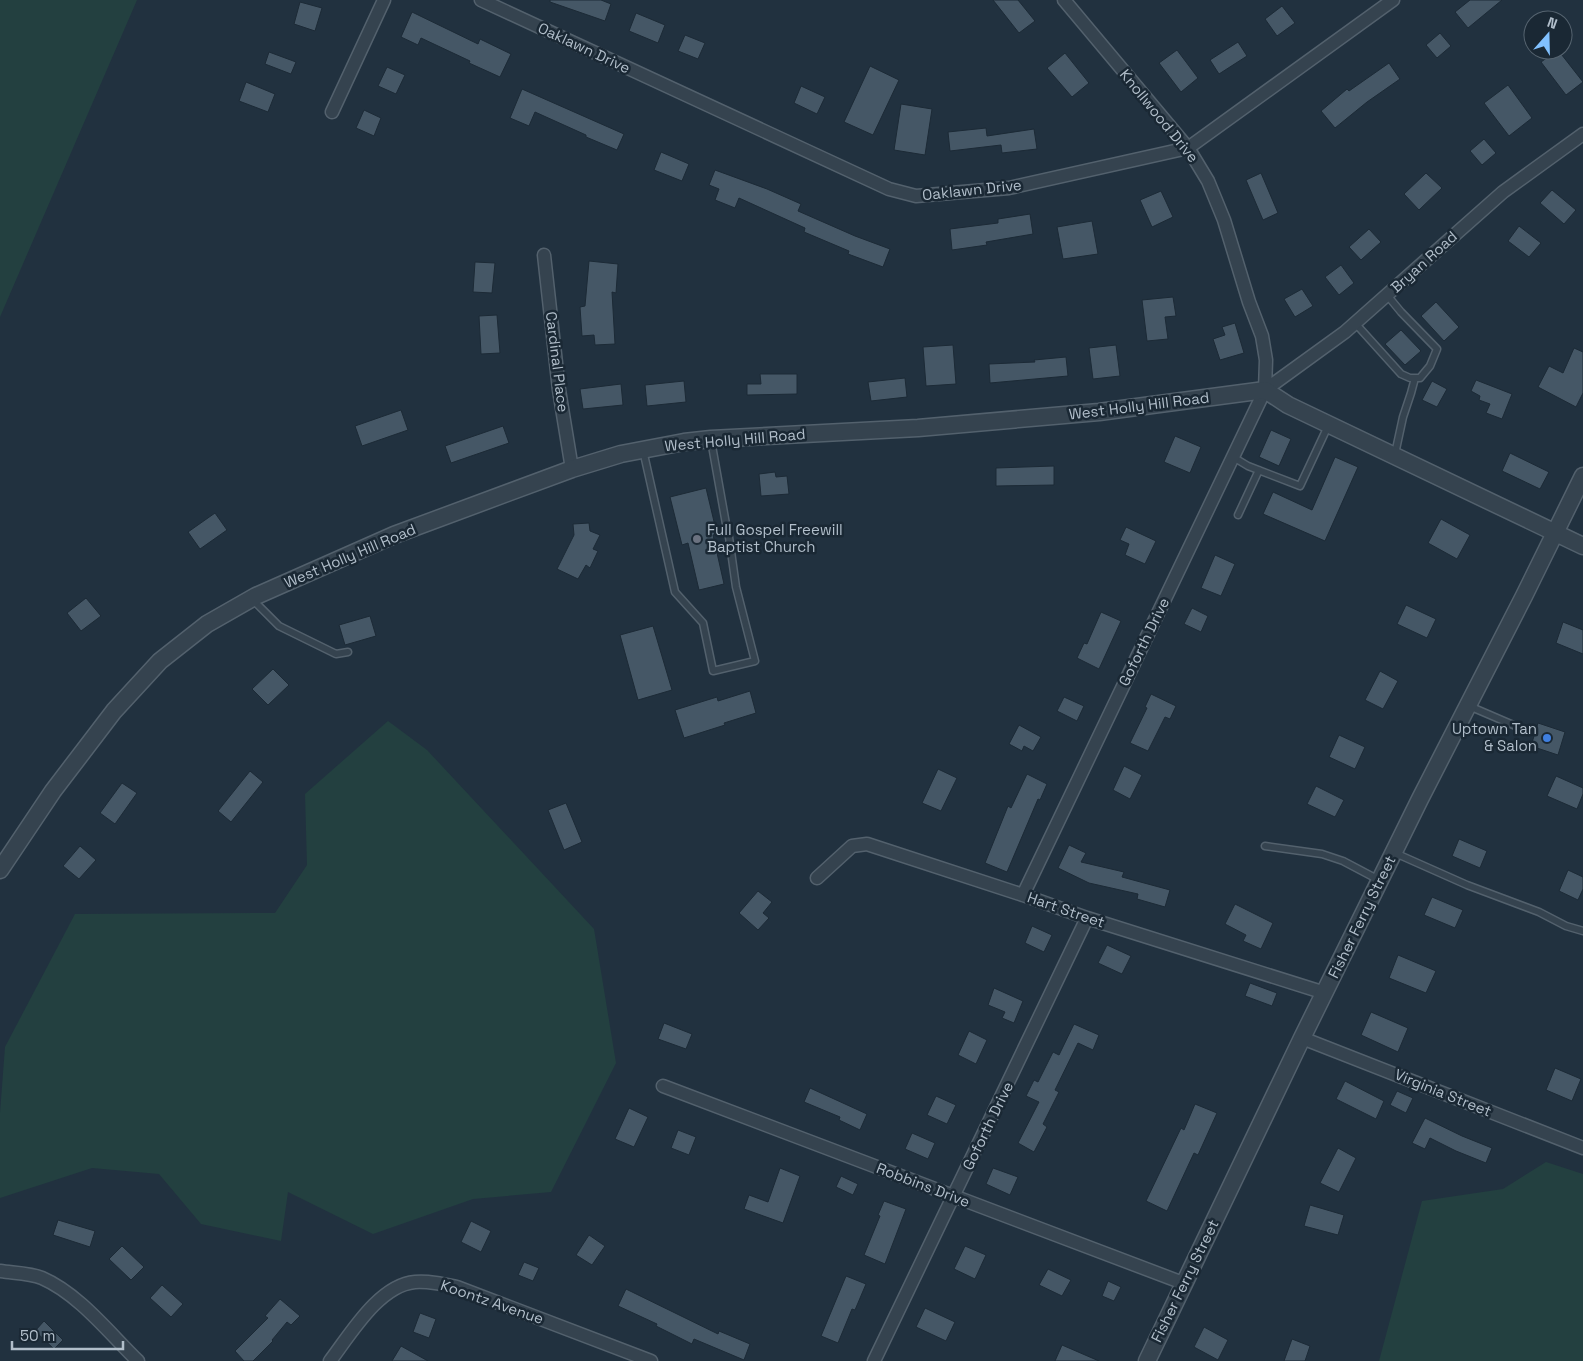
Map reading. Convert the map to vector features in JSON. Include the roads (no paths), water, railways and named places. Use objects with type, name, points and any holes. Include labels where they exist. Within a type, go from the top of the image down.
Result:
[{"type":"street","points":[[332,112],[384,0]]},
{"type":"street","name":"Oaklawn Drive","points":[[481,0],[889,190],[916,196],[1009,188],[1188,148],[1393,0]]},
{"type":"street","name":"Knollwood Drive","points":[[1064,0],[1188,148],[1208,181],[1224,220],[1249,302],[1262,336],[1266,360],[1265,390]]},
{"type":"street","name":"Bryan Road","points":[[1265,390],[1355,323],[1504,192],[1583,134]]},
{"type":"street","name":"Cardinal Place","points":[[544,255],[560,390],[572,469]]},
{"type":"street","points":[[1265,390],[1288,405],[1583,546]]},
{"type":"street","name":"West Holly Hill Road","points":[[0,870],[53,791],[119,706],[168,655],[207,624],[252,599],[394,535],[572,469],[621,454],[684,442],[918,428],[1100,412],[1265,390]]},
{"type":"street","name":"Goforth Drive","points":[[1023,895],[1265,390]]},
{"type":"street","name":"Fisher Ferry Street","points":[[1147,1361],[1302,1038],[1583,476]]},
{"type":"street","name":"Hart Street","points":[[817,878],[852,846],[867,844],[1087,918],[1325,993]]},
{"type":"street","name":"Goforth Drive","points":[[874,1361],[1087,918]]},
{"type":"street","name":"Virginia Street","points":[[1302,1038],[1583,1148]]},
{"type":"street","name":"Robbins Drive","points":[[663,1086],[1183,1283]]},
{"type":"street","points":[[0,1271],[41,1278],[63,1291],[84,1307],[138,1361]]},
{"type":"street","name":"Koontz Avenue","points":[[330,1361],[372,1307],[392,1289],[414,1282],[438,1282],[457,1287],[621,1356],[651,1361]]},
{"type":"lane","points":[[1355,323],[1401,374],[1410,378],[1420,378],[1430,366],[1437,349],[1387,295]]},
{"type":"lane","points":[[1395,456],[1414,378]]},
{"type":"lane","points":[[1232,457],[1300,486],[1329,425]]},
{"type":"lane","points":[[711,439],[726,524]]},
{"type":"lane","points":[[643,450],[676,592],[703,623],[713,671],[755,661],[736,587],[730,537]]},
{"type":"lane","points":[[1238,515],[1259,470]]},
{"type":"lane","points":[[252,599],[279,626],[336,654],[348,652]]},
{"type":"lane","points":[[1468,705],[1525,730]]},
{"type":"lane","points":[[1264,846],[1306,851],[1336,858],[1380,881]]},
{"type":"lane","points":[[1394,852],[1467,885],[1539,912],[1566,926],[1583,931]]},
{"type":"place","name":"Full Gospel Freewill Baptist Church","points":[[697,539]]},
{"type":"place","name":"Uptown Tan & Salon","points":[[1547,738]]}]
